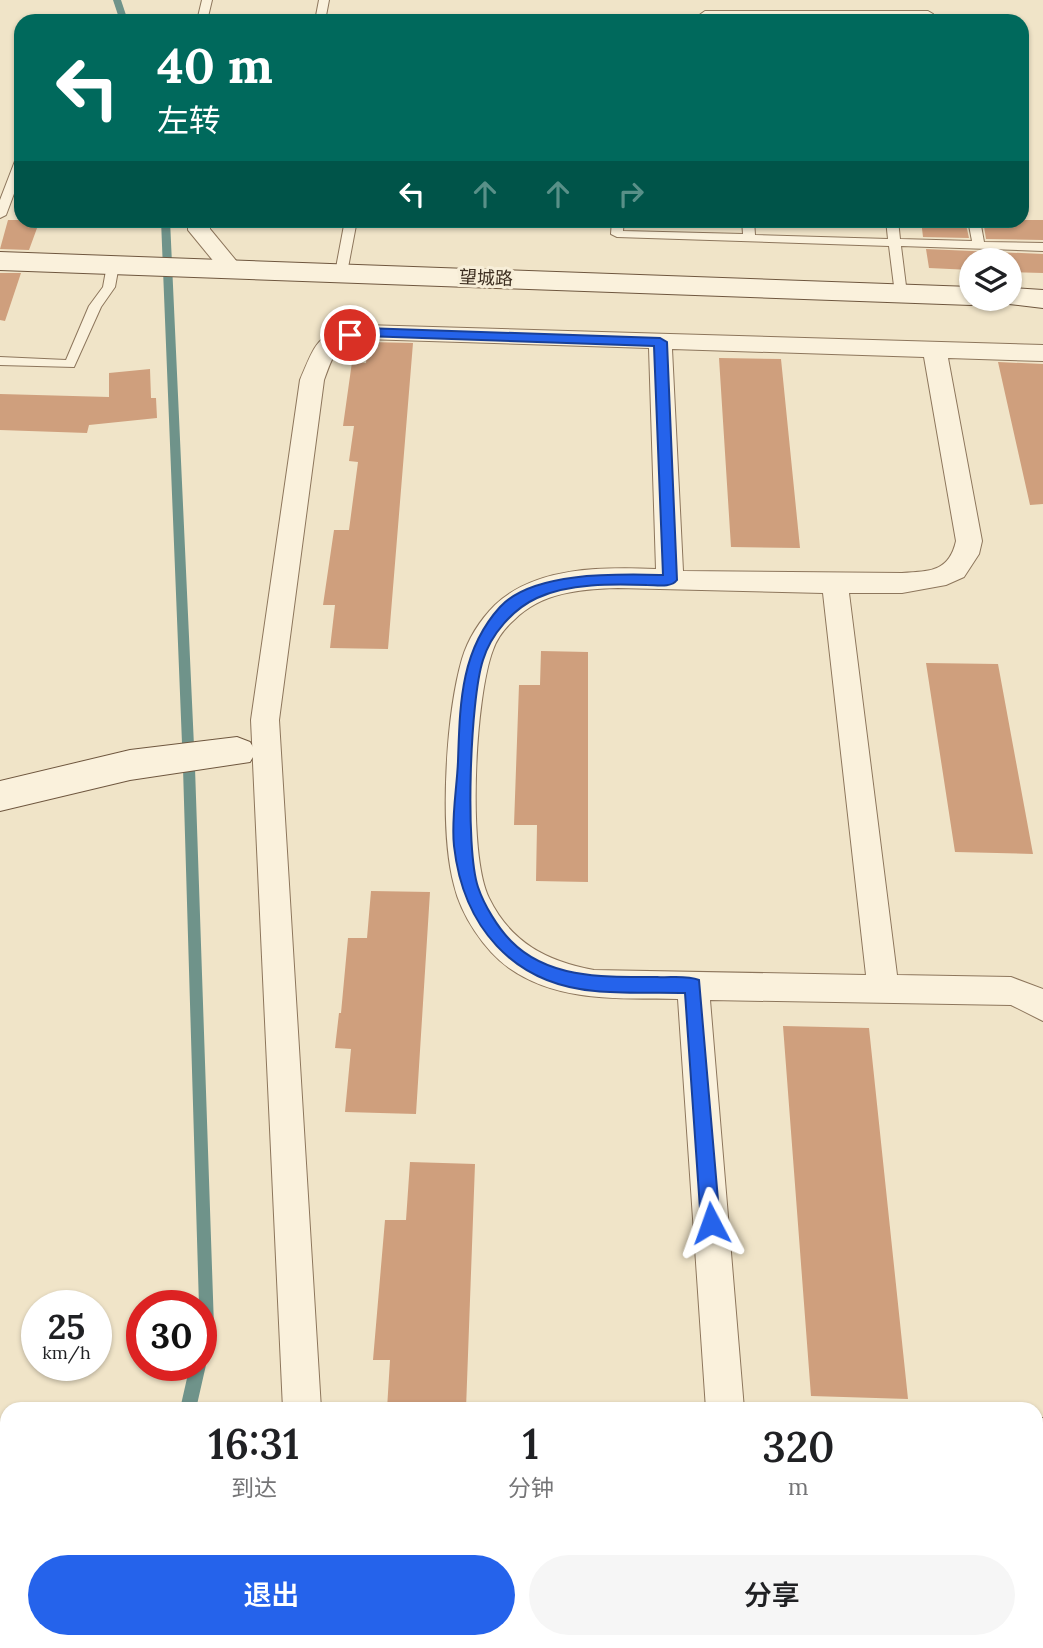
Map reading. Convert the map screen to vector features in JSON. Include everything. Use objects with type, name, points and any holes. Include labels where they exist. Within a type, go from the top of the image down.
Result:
[{"type":"main road","name":"望城路","points":[[0,261],[959,295]]},
{"type":"main road","points":[[1022,298],[1043,299]]},
{"type":"main road","points":[[0,796],[130,765],[251,750]]},
{"type":"street","points":[[199,228],[217,269]]},
{"type":"street","points":[[301,1402],[251,750],[265,720],[302,430],[312,380],[324,350],[336,338],[364,332],[1043,353]]},
{"type":"street","points":[[660,342],[670,580]]},
{"type":"street","points":[[935,350],[969,541],[966,558],[951,573],[939,580],[835,584],[619,579],[560,585],[533,594],[506,610],[476,657],[469,689],[462,843],[470,887],[482,913],[506,947],[531,964],[559,977],[594,984],[1011,991],[1031,998],[1043,1007]]},
{"type":"street","points":[[835,584],[883,988]]},
{"type":"street","points":[[693,985],[723,1402]]},
{"type":"lane","points":[[705,14],[928,14]]},
{"type":"lane","points":[[0,213],[14,178]]},
{"type":"lane","points":[[341,273],[349,228]]},
{"type":"lane","points":[[617,228],[617,234],[1043,247]]},
{"type":"lane","points":[[693,228],[693,237]]},
{"type":"lane","points":[[748,228],[749,238]]},
{"type":"lane","points":[[893,228],[901,293]]},
{"type":"lane","points":[[976,228],[979,245]]},
{"type":"lane","points":[[0,361],[70,363],[95,306],[109,287],[115,265]]},
{"type":"building","points":[[8,220],[14,220],[14,228],[37,228],[29,250],[0,249]]},
{"type":"building","points":[[1029,220],[1043,220],[1043,240],[986,239],[984,228],[1029,228]]},
{"type":"building","points":[[922,228],[967,228],[969,238],[923,237]]},
{"type":"building","points":[[926,249],[959,250],[959,269],[929,268]]},
{"type":"building","points":[[1022,253],[1043,254],[1043,273],[1022,272]]},
{"type":"building","points":[[0,273],[21,273],[5,321],[0,320]]},
{"type":"building","points":[[368,342],[413,343],[388,649],[330,648],[335,605],[323,605],[334,530],[349,530],[358,462],[349,461],[354,426],[343,426],[352,362],[366,363]]},
{"type":"building","points":[[719,358],[781,359],[800,548],[731,547]]},
{"type":"building","points":[[998,362],[1043,364],[1043,504],[1030,505]]},
{"type":"building","points":[[150,369],[151,398],[156,398],[157,418],[89,425],[87,433],[0,430],[0,394],[109,397],[109,373]]},
{"type":"building","points":[[541,651],[588,652],[588,882],[536,881],[537,825],[514,825],[519,685],[540,685]]},
{"type":"building","points":[[926,663],[998,664],[1033,854],[955,852]]},
{"type":"building","points":[[371,891],[430,892],[416,1114],[345,1112],[351,1049],[335,1048],[339,1013],[348,938],[367,938]]},
{"type":"building","points":[[783,1026],[869,1028],[908,1399],[811,1396]]},
{"type":"building","points":[[410,1162],[475,1164],[466,1402],[387,1402],[390,1360],[373,1360],[385,1220],[406,1220]]},
{"type":"waterway","points":[[117,0],[122,14]]},
{"type":"waterway","points":[[165,228],[189,768],[206,1290]]},
{"type":"waterway","points":[[190,1402],[194,1381]]},
{"type":"route","points":[[350,335],[364,332],[660,342],[670,580],[587,580],[533,594],[506,610],[491,629],[476,657],[469,689],[462,843],[470,887],[482,913],[506,947],[531,964],[559,977],[594,984],[693,985],[711,1223]]}]
